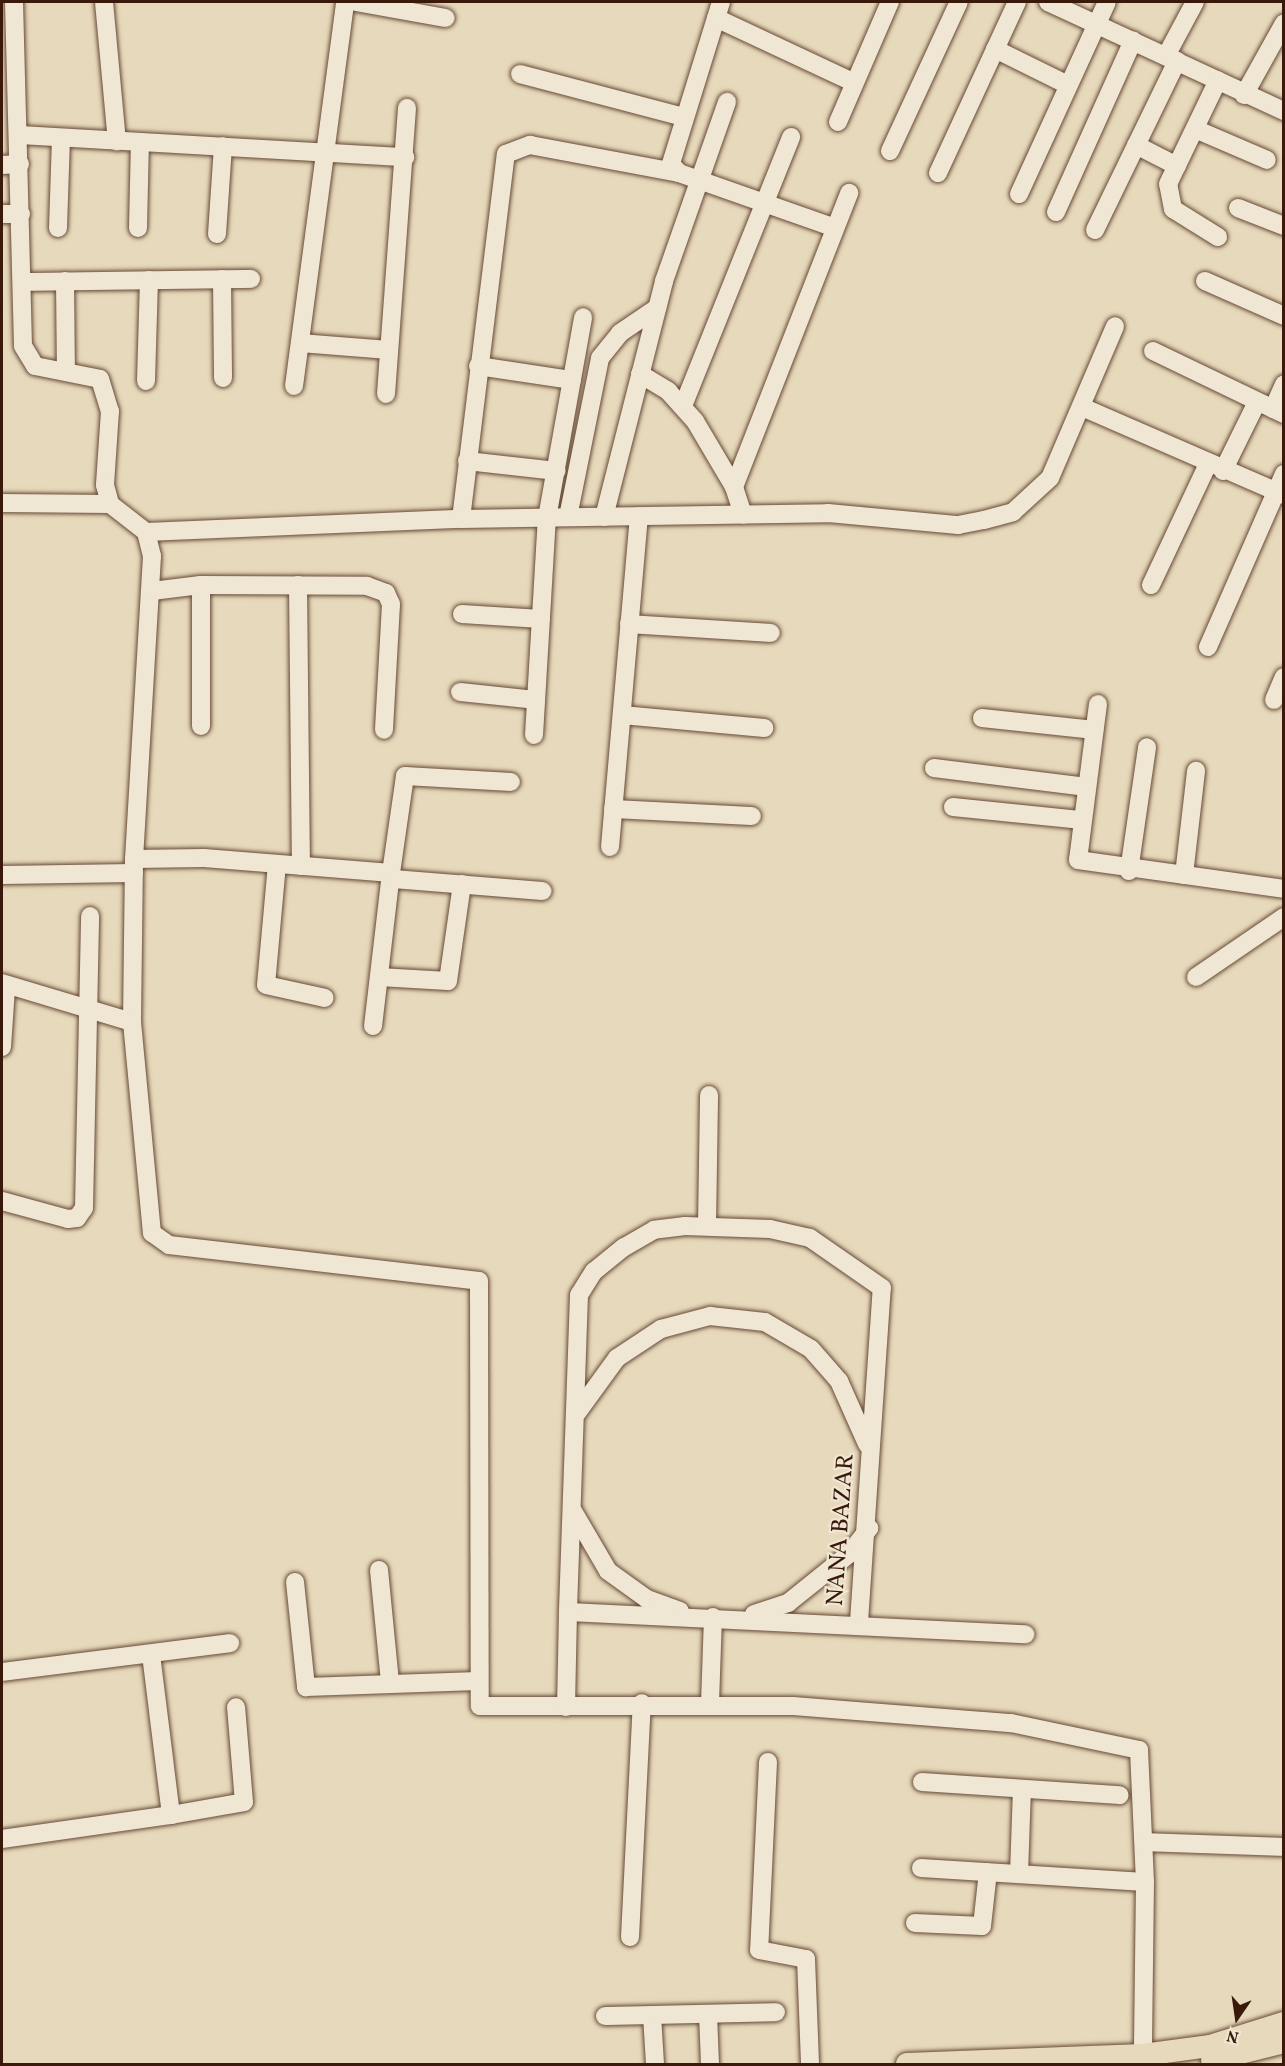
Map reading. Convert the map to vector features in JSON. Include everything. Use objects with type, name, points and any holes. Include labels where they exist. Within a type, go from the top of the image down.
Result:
[{"type":"main road","points":[[907,2064],[1143,2055],[1233,2041],[1284,2023]]},
{"type":"main road","points":[[1187,2064],[1258,2058],[1284,2042]]},
{"type":"street","points":[[14,2],[27,358],[35,366],[66,370],[100,379],[106,391],[110,411],[105,485],[110,504]]},
{"type":"street","points":[[104,2],[117,141]]},
{"type":"street","points":[[294,386],[345,2]]},
{"type":"street","points":[[356,2],[446,18]]},
{"type":"street","points":[[838,122],[890,2]]},
{"type":"street","points":[[890,151],[959,2]]},
{"type":"street","points":[[938,173],[1017,2]]},
{"type":"street","points":[[1048,2],[1218,80],[1244,95],[1284,111]]},
{"type":"street","points":[[1019,194],[1107,2]]},
{"type":"street","points":[[1095,230],[1136,145],[1195,2]]},
{"type":"street","points":[[688,176],[671,164],[718,10],[855,83]]},
{"type":"street","points":[[1244,95],[1284,23]]},
{"type":"street","points":[[1056,212],[1133,41]]},
{"type":"street","points":[[995,49],[1068,85]]},
{"type":"street","points":[[520,74],[684,117]]},
{"type":"street","points":[[1218,80],[1168,184],[1173,209],[1218,237]]},
{"type":"street","points":[[604,517],[688,176],[727,102]]},
{"type":"street","points":[[386,394],[407,108]]},
{"type":"street","points":[[1195,129],[1267,160]]},
{"type":"street","points":[[20,135],[405,157]]},
{"type":"street","points":[[683,406],[766,204],[790,137]]},
{"type":"street","points":[[58,228],[61,138]]},
{"type":"street","points":[[138,228],[140,142]]},
{"type":"street","points":[[461,519],[478,366],[506,154],[530,145],[688,176],[835,228]]},
{"type":"street","points":[[1136,145],[1177,166]]},
{"type":"street","points":[[217,234],[223,146]]},
{"type":"street","points":[[2,165],[20,164]]},
{"type":"street","points":[[734,487],[849,193]]},
{"type":"street","points":[[1238,208],[1284,226]]},
{"type":"street","points":[[2,214],[21,214]]},
{"type":"street","points":[[222,279],[223,378]]},
{"type":"street","points":[[23,282],[251,279]]},
{"type":"street","points":[[146,381],[150,280]]},
{"type":"street","points":[[65,281],[66,370]]},
{"type":"street","points":[[1205,281],[1284,316]]},
{"type":"street","points":[[568,518],[600,358],[620,333],[657,308]]},
{"type":"street","points":[[534,735],[548,518],[583,317]]},
{"type":"street","points":[[2,503],[110,504],[146,532],[461,519],[828,513],[958,525],[1013,512],[1050,478],[1115,326]]},
{"type":"street","points":[[300,343],[389,350]]},
{"type":"street","points":[[1153,351],[1271,408]]},
{"type":"street","points":[[478,366],[572,380]]},
{"type":"street","points":[[640,374],[683,406],[734,487],[743,515]]},
{"type":"street","points":[[1151,585],[1215,468],[1271,408],[1284,384]]},
{"type":"street","points":[[1082,407],[1215,468],[1279,493]]},
{"type":"street","points":[[467,460],[556,471]]},
{"type":"street","points":[[1208,647],[1279,493],[1284,474]]},
{"type":"street","points":[[610,847],[639,516]]},
{"type":"street","points":[[146,532],[152,591],[134,866],[132,1022],[152,1233],[158,1241],[479,1281],[477,1681],[480,1706],[566,1707],[642,1703],[710,1703],[1011,1723],[1139,1750],[1145,1882],[1143,2055]]},
{"type":"street","points":[[152,591],[201,585],[298,585],[367,586],[386,592],[392,604],[384,730]]},
{"type":"street","points":[[201,585],[201,726]]},
{"type":"street","points":[[298,585],[301,866]]},
{"type":"street","points":[[462,614],[541,619]]},
{"type":"street","points":[[629,624],[771,633]]},
{"type":"street","points":[[1274,700],[1284,677]]},
{"type":"street","points":[[459,692],[536,700]]},
{"type":"street","points":[[1098,704],[1078,861],[1129,871],[1284,889]]},
{"type":"street","points":[[622,715],[764,728]]},
{"type":"street","points":[[981,717],[1094,730]]},
{"type":"street","points":[[1129,871],[1147,747]]},
{"type":"street","points":[[934,768],[1086,787]]},
{"type":"street","points":[[1184,876],[1196,771]]},
{"type":"street","points":[[373,1026],[405,776],[511,782]]},
{"type":"street","points":[[953,807],[1082,820]]},
{"type":"street","points":[[614,809],[752,816]]},
{"type":"street","points":[[277,864],[266,985],[325,998]]},
{"type":"street","points":[[2,875],[134,866],[277,864],[543,891]]},
{"type":"street","points":[[379,977],[448,981],[462,884]]},
{"type":"street","points":[[2,1201],[68,1219],[82,1214],[90,1011],[90,916]]},
{"type":"street","points":[[1196,977],[1284,917]]},
{"type":"street","points":[[2,1047],[4,985],[132,1022]]},
{"type":"street","points":[[707,1226],[709,1095]]},
{"type":"street","name":"NANA BAZAR","points":[[707,1226],[770,1229],[810,1238],[882,1288],[871,1457],[870,1527],[859,1622],[568,1612],[577,1413],[579,1295],[594,1271],[654,1230],[707,1226]]},
{"type":"street","points":[[577,1413],[617,1358],[661,1329],[710,1316],[765,1322],[811,1349],[839,1382],[859,1417],[871,1457]]},
{"type":"street","points":[[573,1511],[608,1571],[647,1599],[693,1616]]},
{"type":"street","points":[[742,1618],[788,1603],[849,1554],[870,1527]]},
{"type":"street","points":[[379,1570],[390,1683]]},
{"type":"street","points":[[295,1582],[306,1687],[477,1681]]},
{"type":"street","points":[[566,1707],[568,1612]]},
{"type":"street","points":[[710,1703],[713,1617]]},
{"type":"street","points":[[859,1622],[1025,1634]]},
{"type":"street","points":[[2,1672],[151,1655],[230,1643]]},
{"type":"street","points":[[151,1655],[171,1815]]},
{"type":"street","points":[[630,1937],[642,1703]]},
{"type":"street","points":[[2,1839],[171,1815],[244,1802],[236,1707]]},
{"type":"street","points":[[768,1762],[759,1950],[806,1959],[810,2064]]},
{"type":"street","points":[[922,1782],[1120,1795]]},
{"type":"street","points":[[1018,1874],[1022,1789]]},
{"type":"street","points":[[1144,1842],[1284,1847]]},
{"type":"street","points":[[921,1868],[1145,1882]]},
{"type":"street","points":[[915,1923],[982,1926],[988,1872]]},
{"type":"street","points":[[605,2016],[776,2012]]},
{"type":"street","points":[[708,2014],[710,2064]]},
{"type":"street","points":[[652,2015],[655,2064]]}]
